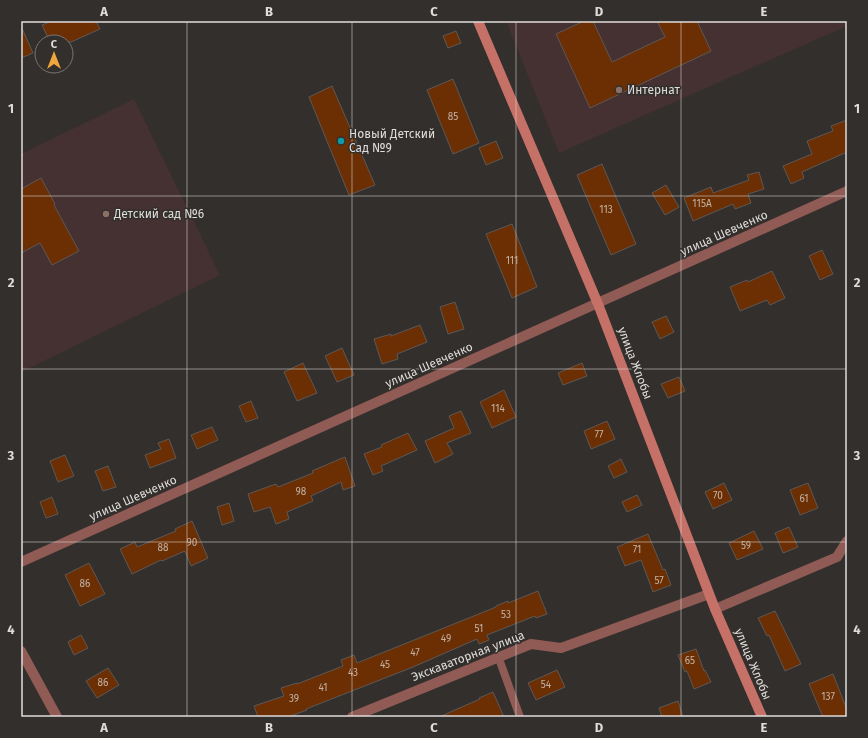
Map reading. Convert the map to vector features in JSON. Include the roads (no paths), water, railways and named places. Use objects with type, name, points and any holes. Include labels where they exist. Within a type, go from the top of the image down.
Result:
[{"type":"street","name":"улица Жлобы","points":[[478,21],[598,304],[709,594],[762,717]]},
{"type":"street","name":"улица Шевченко","points":[[21,562],[847,191]]},
{"type":"street","points":[[715,609],[837,557],[847,541]]},
{"type":"street","name":"Экскаваторная улица","points":[[352,717],[498,656],[531,644],[561,648],[709,594]]},
{"type":"street","points":[[21,651],[57,717]]},
{"type":"lane","points":[[498,656],[520,717]]},
{"type":"place","name":"Интернат","points":[[619,90]]},
{"type":"place","name":"Новый Детский Сад №9","points":[[341,141]]},
{"type":"place","name":"Детский сад №6","points":[[106,214]]}]
